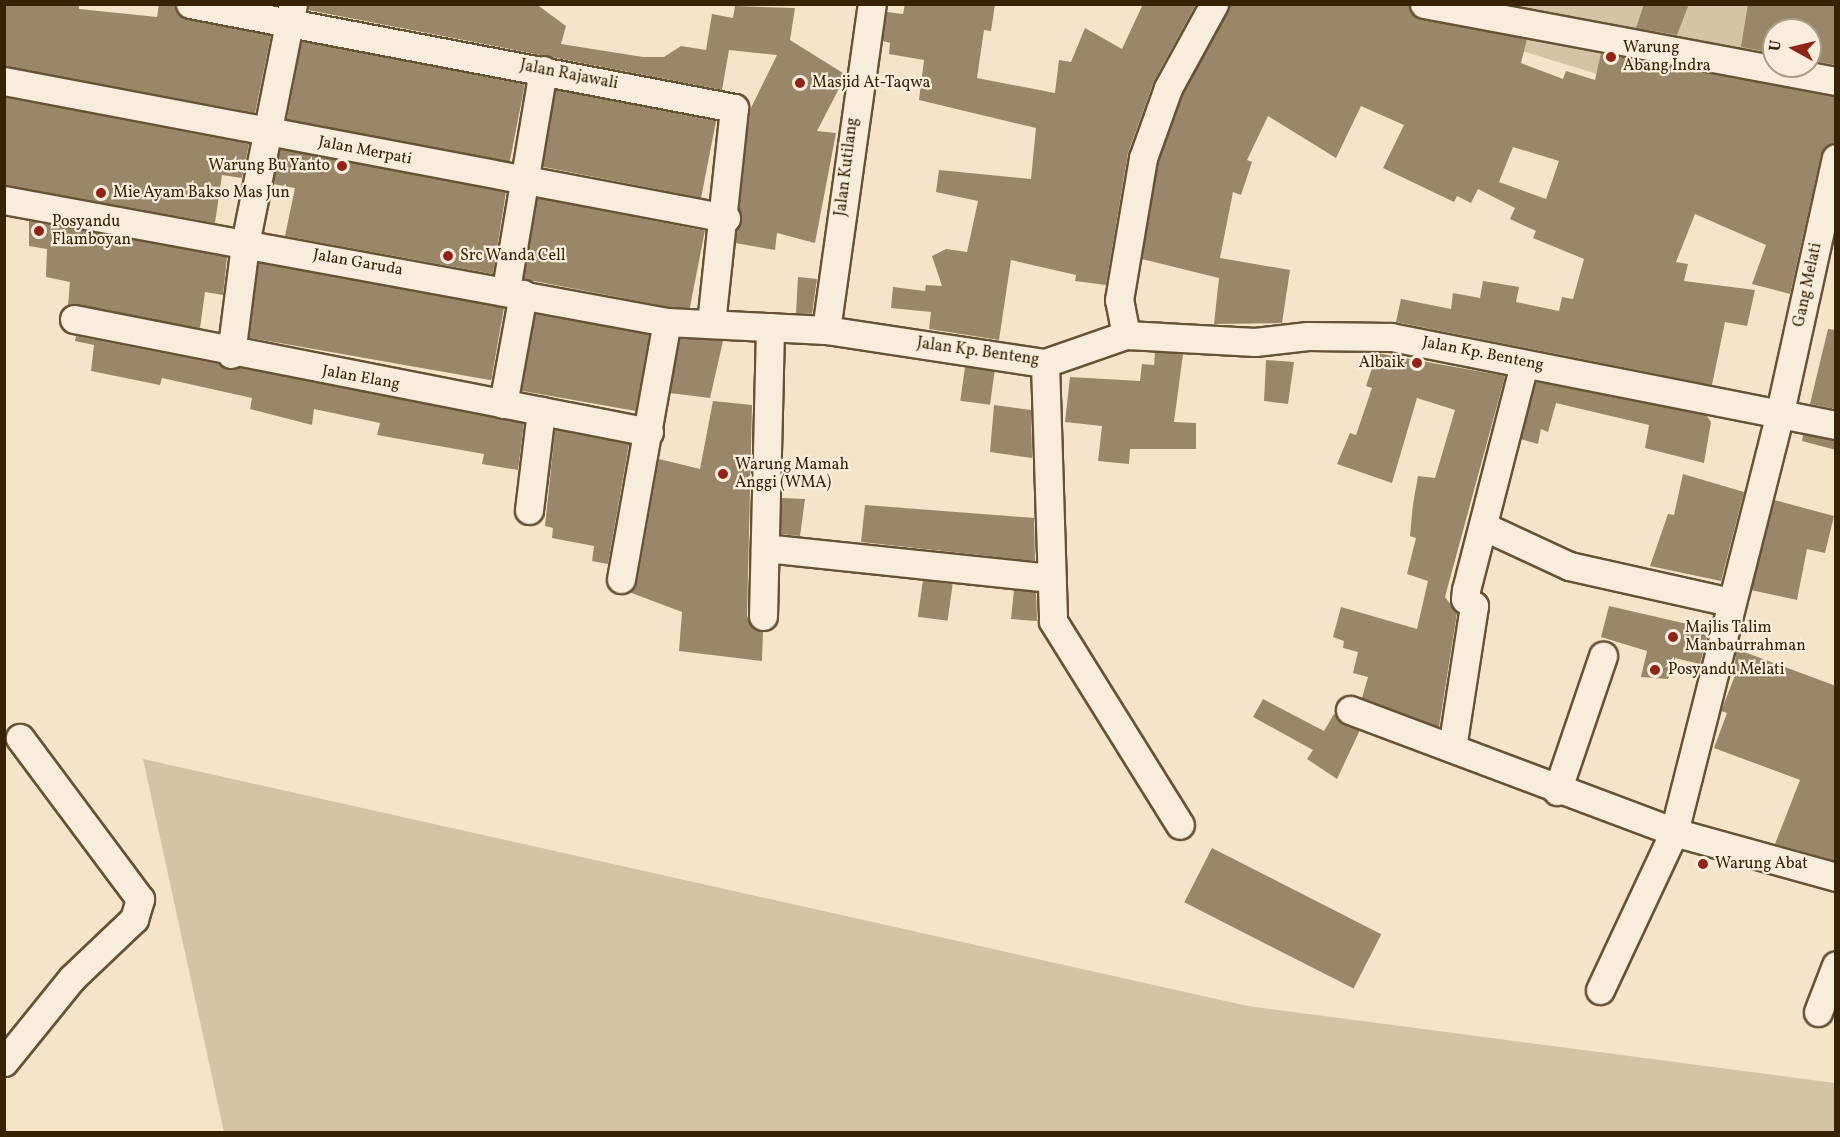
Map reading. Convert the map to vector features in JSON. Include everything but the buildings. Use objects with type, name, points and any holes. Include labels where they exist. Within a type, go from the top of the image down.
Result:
[{"type":"street","name":"Jalan Rajawali","points":[[190,4],[291,14],[543,70],[734,108],[726,218],[711,324]]},
{"type":"street","name":"Jalan Kutilang","points":[[826,330],[872,4]]},
{"type":"street","points":[[1126,335],[1119,300],[1137,178],[1168,88],[1214,4]]},
{"type":"street","points":[[1424,4],[1471,10],[1836,81]]},
{"type":"street","points":[[231,354],[245,244],[291,14]]},
{"type":"street","points":[[503,404],[524,181],[543,70]]},
{"type":"street","name":"Jalan Merpati","points":[[4,81],[267,133],[726,218]]},
{"type":"street","name":"Gang Melati","points":[[1600,990],[1674,832],[1730,602],[1780,412],[1836,158]]},
{"type":"street","name":"Jalan Garuda","points":[[4,200],[514,292],[667,322],[770,327]]},
{"type":"street","name":"Jalan Elang","points":[[74,319],[231,354],[649,432]]},
{"type":"street","points":[[621,579],[667,322]]},
{"type":"street","points":[[763,615],[770,327]]},
{"type":"street","name":"Jalan Kp. Benteng","points":[[770,327],[826,330],[1045,363],[1126,335],[1255,342],[1308,336],[1391,337],[1780,412],[1836,425]]},
{"type":"street","points":[[1045,363],[1053,621],[1180,825]]},
{"type":"street","points":[[1452,748],[1474,606],[1465,599],[1524,364]]},
{"type":"street","points":[[529,510],[541,411]]},
{"type":"street","points":[[1484,526],[1569,566],[1730,602]]},
{"type":"street","points":[[765,548],[1051,578]]},
{"type":"street","points":[[1557,791],[1603,656]]},
{"type":"street","points":[[1350,710],[1557,791],[1674,832],[1836,877]]},
{"type":"street","points":[[4,1062],[72,978],[134,919],[140,899],[20,738]]},
{"type":"street","points":[[1818,1012],[1836,965]]},
{"type":"shaded area","points":[[1373,5],[1835,5],[1835,171],[1808,139]]},
{"type":"shaded area","points":[[143,759],[1248,1006],[1835,1083],[1835,1132],[224,1132]]},
{"type":"place","name":"Warung Abang Indra","points":[[1611,57]]},
{"type":"place","name":"Masjid At-Taqwa","points":[[800,83]]},
{"type":"place","name":"Warung Bu Yanto","points":[[342,166]]},
{"type":"place","name":"Mie Ayam Bakso Mas Jun","points":[[101,193]]},
{"type":"place","name":"Posyandu Flamboyan","points":[[39,231]]},
{"type":"place","name":"Src Wanda Cell","points":[[448,256]]},
{"type":"place","name":"Albaik","points":[[1417,363]]},
{"type":"place","name":"Warung Mamah Anggi (WMA)","points":[[723,474]]},
{"type":"place","name":"Majlis Talim Manbaurrahman","points":[[1673,637]]},
{"type":"place","name":"Posyandu Melati","points":[[1655,670]]},
{"type":"place","name":"Warung Abat","points":[[1703,864]]}]
